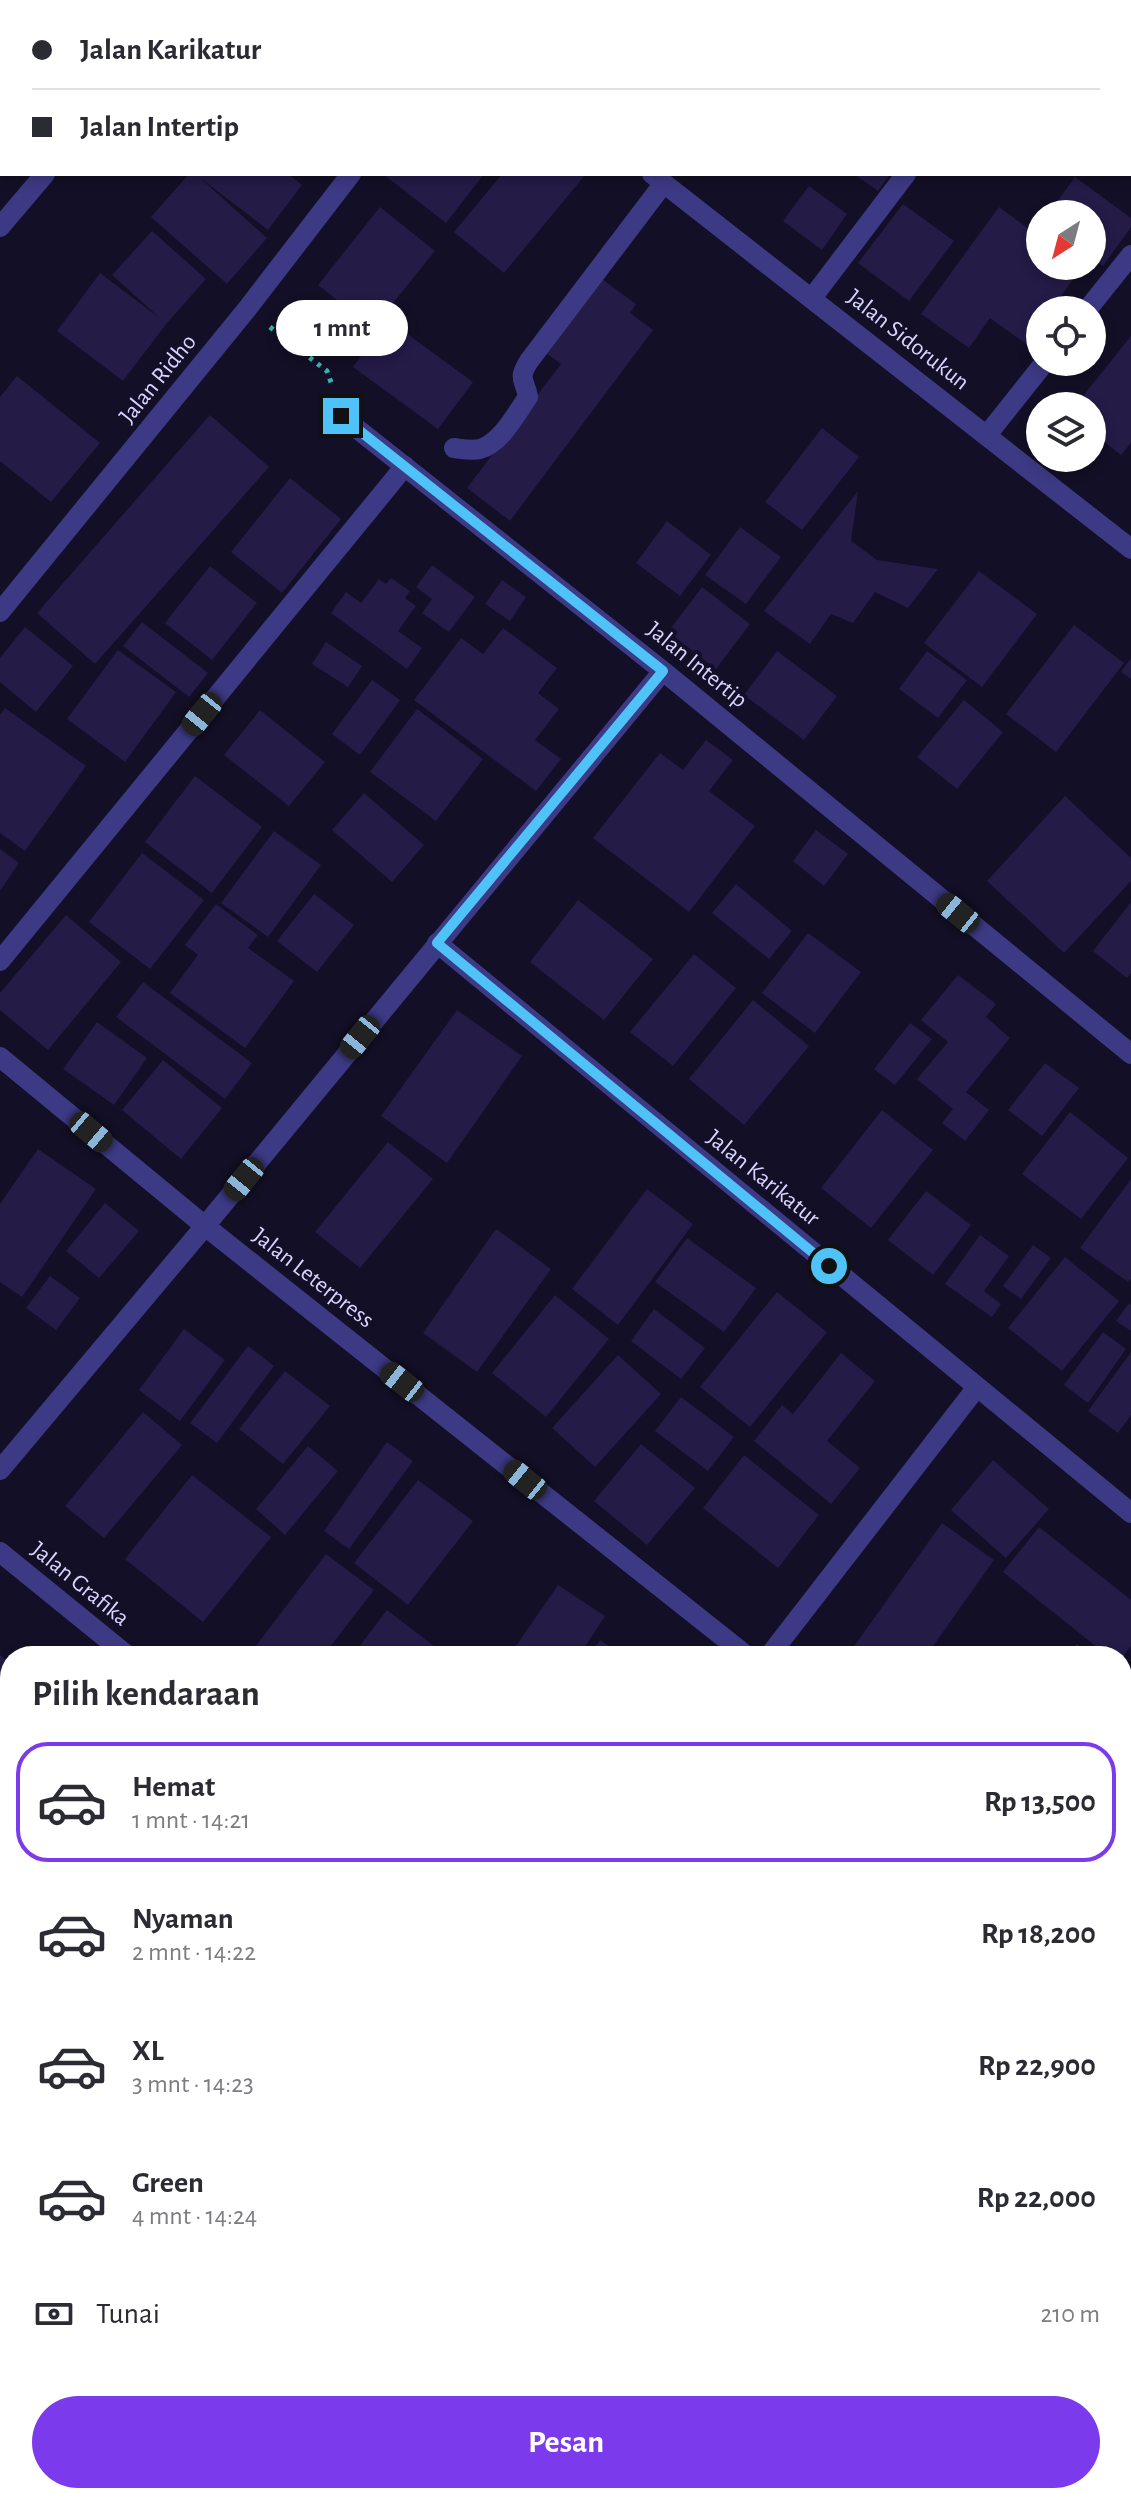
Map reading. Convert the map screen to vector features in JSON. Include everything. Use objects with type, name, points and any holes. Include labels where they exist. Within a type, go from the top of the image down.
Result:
[{"type":"street","points":[[0,227],[43,176]]},
{"type":"street","name":"Jalan Ridho","points":[[0,612],[247,309],[349,176]]},
{"type":"street","points":[[812,298],[904,176]]},
{"type":"street","points":[[454,448],[479,449],[507,427],[528,397],[521,379],[522,371],[658,179]]},
{"type":"street","name":"Jalan Sidorukun","points":[[658,179],[1131,549]]},
{"type":"street","points":[[1098,296],[1131,255]]},
{"type":"street","points":[[987,435],[1034,376]]},
{"type":"street","name":"Jalan Intertip","points":[[341,416],[663,671],[1131,1054]]},
{"type":"street","points":[[0,961],[405,466]]},
{"type":"street","points":[[0,1470],[663,671]]},
{"type":"street","name":"Jalan Karikatur","points":[[437,943],[977,1387],[1127,1502]]},
{"type":"street","name":"Jalan Leterpress","points":[[0,1057],[205,1226],[734,1646]]},
{"type":"street","points":[[777,1646],[977,1387]]},
{"type":"street","name":"Jalan Grafika","points":[[0,1552],[116,1646]]},
{"type":"path","points":[[247,309],[327,371],[335,407],[341,416]]},
{"type":"building","points":[[187,176],[291,176],[302,185],[268,230],[199,177],[267,238],[227,284],[151,217]]},
{"type":"building","points":[[386,176],[482,176],[446,223]]},
{"type":"building","points":[[500,176],[584,176],[504,273],[454,232]]},
{"type":"building","points":[[857,176],[889,176],[878,191]]},
{"type":"building","points":[[1075,177],[1131,218],[1131,227],[1106,262],[1106,200],[1058,200]]},
{"type":"building","points":[[809,186],[847,214],[822,250],[783,221]]},
{"type":"building","points":[[903,204],[954,241],[909,301],[858,263]]},
{"type":"building","points":[[380,207],[435,251],[373,328],[318,285]]},
{"type":"building","points":[[999,207],[1026,227],[1026,280],[1072,280],[1061,296],[1026,296],[1026,344],[990,318],[969,348],[921,314]]},
{"type":"building","points":[[152,231],[206,279],[167,323],[123,381],[57,331],[100,273],[161,319],[112,275]]},
{"type":"building","points":[[598,276],[636,304],[630,313],[653,330],[510,521],[467,488],[561,364],[542,350]]},
{"type":"building","points":[[388,320],[473,382],[438,429],[353,367]]},
{"type":"building","points":[[1131,336],[1131,443],[1121,455],[1106,443],[1106,392],[1086,392],[1099,376],[1106,376],[1106,367]]},
{"type":"building","points":[[17,376],[100,443],[51,502],[0,461],[0,397]]},
{"type":"building","points":[[210,415],[269,467],[95,664],[37,613]]},
{"type":"building","points":[[822,428],[859,457],[802,530],[765,502]]},
{"type":"building","points":[[290,478],[341,519],[282,593],[231,552]]},
{"type":"building","points":[[858,491],[851,541],[877,560],[938,569],[908,608],[875,592],[853,623],[831,614],[810,644],[764,611]]},
{"type":"building","points":[[667,521],[711,555],[680,596],[636,563]]},
{"type":"building","points":[[740,527],[781,557],[746,604],[705,575]]},
{"type":"building","points":[[432,565],[475,597],[449,632],[422,613],[432,599],[416,587]]},
{"type":"building","points":[[210,566],[257,603],[212,660],[165,623]]},
{"type":"building","points":[[979,571],[1037,614],[982,687],[924,643]]},
{"type":"building","points":[[391,578],[410,591],[405,598],[416,606],[398,631],[422,648],[407,669],[331,613],[346,592],[361,603],[379,579],[386,584]]},
{"type":"building","points":[[502,580],[526,597],[510,621],[485,604]]},
{"type":"building","points":[[702,587],[750,624],[716,669],[668,632]]},
{"type":"building","points":[[142,622],[208,673],[189,697],[123,646]]},
{"type":"building","points":[[1074,625],[1124,663],[1056,752],[1006,714]]},
{"type":"building","points":[[25,627],[73,666],[36,712],[0,682],[0,658]]},
{"type":"building","points":[[503,628],[557,668],[538,693],[559,709],[535,740],[561,759],[536,791],[414,700],[461,638],[483,654]]},
{"type":"building","points":[[326,642],[362,666],[348,687],[312,664]]},
{"type":"building","points":[[118,650],[176,692],[125,762],[67,719]]},
{"type":"building","points":[[777,651],[837,696],[804,740],[744,695]]},
{"type":"building","points":[[927,651],[967,680],[938,718],[899,689]]},
{"type":"building","points":[[1131,658],[1131,679],[1121,672]]},
{"type":"building","points":[[372,680],[400,700],[360,755],[332,734]]},
{"type":"building","points":[[964,700],[1003,732],[957,789],[917,757]]},
{"type":"building","points":[[5,708],[86,766],[25,851],[0,833],[0,715]]},
{"type":"building","points":[[417,709],[483,759],[436,821],[370,772]]},
{"type":"building","points":[[260,710],[325,762],[289,806],[224,755]]},
{"type":"building","points":[[706,740],[733,760],[709,791],[755,826],[689,912],[593,838],[660,753],[683,770]]},
{"type":"building","points":[[195,776],[262,827],[212,893],[145,842]]},
{"type":"building","points":[[364,793],[424,845],[392,882],[332,830]]},
{"type":"building","points":[[1065,796],[1131,858],[1131,881],[1064,953],[987,881]]},
{"type":"building","points":[[816,830],[848,854],[824,886],[793,861]]},
{"type":"building","points":[[274,831],[321,865],[268,937],[221,903]]},
{"type":"building","points":[[0,849],[19,863],[0,891]]},
{"type":"building","points":[[142,853],[204,900],[150,969],[89,922]]},
{"type":"building","points":[[736,884],[792,931],[769,959],[712,913]]},
{"type":"building","points":[[314,894],[354,925],[317,972],[277,941]]},
{"type":"building","points":[[578,900],[653,959],[604,1020],[530,962]]},
{"type":"building","points":[[1131,902],[1131,973],[1127,978],[1093,951]]},
{"type":"building","points":[[216,904],[258,935],[248,948],[294,981],[245,1048],[170,993],[198,955],[185,945]]},
{"type":"building","points":[[66,915],[121,962],[48,1050],[0,1010],[0,993]]},
{"type":"building","points":[[808,933],[861,972],[815,1033],[762,993]]},
{"type":"building","points":[[694,954],[736,988],[673,1066],[630,1032]]},
{"type":"building","points":[[958,975],[996,1004],[986,1017],[1010,1038],[966,1092],[989,1110],[965,1141],[942,1123],[953,1109],[917,1079],[948,1042],[921,1020]]},
{"type":"building","points":[[143,982],[252,1063],[225,1099],[116,1017]]},
{"type":"building","points":[[753,1000],[809,1046],[744,1125],[689,1079]]},
{"type":"building","points":[[457,1010],[522,1056],[447,1163],[381,1116]]},
{"type":"building","points":[[97,1022],[147,1058],[114,1105],[63,1069]]},
{"type":"building","points":[[910,1023],[932,1039],[895,1085],[874,1069]]},
{"type":"building","points":[[163,1060],[222,1108],[181,1159],[122,1110]]},
{"type":"building","points":[[1045,1063],[1079,1088],[1042,1136],[1008,1110]]},
{"type":"building","points":[[882,1110],[933,1150],[871,1228],[821,1188]]},
{"type":"building","points":[[1070,1112],[1128,1158],[1081,1219],[1022,1174]]},
{"type":"building","points":[[388,1142],[433,1179],[360,1268],[315,1232]]},
{"type":"building","points":[[38,1149],[96,1189],[22,1297],[0,1282],[0,1204]]},
{"type":"building","points":[[1131,1179],[1131,1279],[1128,1282],[1080,1248]]},
{"type":"building","points":[[647,1189],[693,1224],[618,1325],[572,1289]]},
{"type":"building","points":[[926,1191],[971,1225],[933,1275],[888,1240]]},
{"type":"building","points":[[105,1203],[139,1231],[99,1278],[66,1251]]},
{"type":"building","points":[[496,1229],[551,1269],[477,1372],[423,1333]]},
{"type":"building","points":[[980,1235],[1009,1256],[984,1291],[1001,1304],[992,1317],[945,1284]]},
{"type":"building","points":[[687,1238],[756,1288],[724,1332],[655,1282]]},
{"type":"building","points":[[1033,1245],[1051,1258],[1021,1299],[1003,1286]]},
{"type":"building","points":[[1065,1257],[1119,1301],[1062,1371],[1008,1328]]},
{"type":"building","points":[[50,1276],[80,1298],[56,1330],[26,1308]]},
{"type":"building","points":[[777,1292],[827,1332],[750,1427],[700,1387]]},
{"type":"building","points":[[555,1295],[609,1339],[546,1417],[492,1373]]},
{"type":"building","points":[[1129,1303],[1131,1305],[1131,1331],[1116,1321]]},
{"type":"building","points":[[654,1309],[705,1348],[681,1379],[631,1341]]},
{"type":"building","points":[[184,1329],[225,1360],[180,1421],[139,1390]]},
{"type":"building","points":[[1103,1332],[1126,1349],[1088,1403],[1064,1385]]},
{"type":"building","points":[[248,1346],[274,1366],[217,1443],[190,1423]]},
{"type":"building","points":[[1131,1352],[1131,1415],[1118,1433],[1088,1411]]},
{"type":"building","points":[[841,1353],[875,1381],[827,1441],[860,1468],[831,1504],[754,1441],[782,1405],[793,1414]]},
{"type":"building","points":[[618,1355],[661,1394],[595,1467],[552,1428]]},
{"type":"building","points":[[285,1371],[330,1406],[283,1464],[239,1429]]},
{"type":"building","points":[[681,1397],[734,1437],[708,1471],[655,1431]]},
{"type":"building","points":[[143,1412],[182,1445],[104,1538],[65,1506]]},
{"type":"building","points":[[387,1442],[413,1461],[349,1549],[324,1531]]},
{"type":"building","points":[[641,1444],[695,1488],[647,1545],[594,1501]]},
{"type":"building","points":[[308,1446],[338,1471],[285,1535],[256,1509]]},
{"type":"building","points":[[744,1455],[819,1515],[778,1568],[703,1508]]},
{"type":"building","points":[[993,1460],[1049,1509],[1006,1558],[951,1510]]},
{"type":"building","points":[[192,1475],[271,1537],[203,1622],[125,1559]]},
{"type":"building","points":[[418,1480],[473,1521],[408,1605],[354,1563]]},
{"type":"building","points":[[942,1523],[994,1560],[933,1646],[854,1646]]},
{"type":"building","points":[[1039,1527],[1131,1600],[1131,1646],[1096,1646],[1003,1572]]},
{"type":"building","points":[[326,1554],[374,1590],[331,1646],[256,1646]]},
{"type":"building","points":[[558,1585],[605,1616],[586,1646],[516,1646]]},
{"type":"building","points":[[387,1610],[434,1646],[360,1646]]},
{"type":"route","points":[[341,416],[663,671],[437,943],[829,1266]]}]
